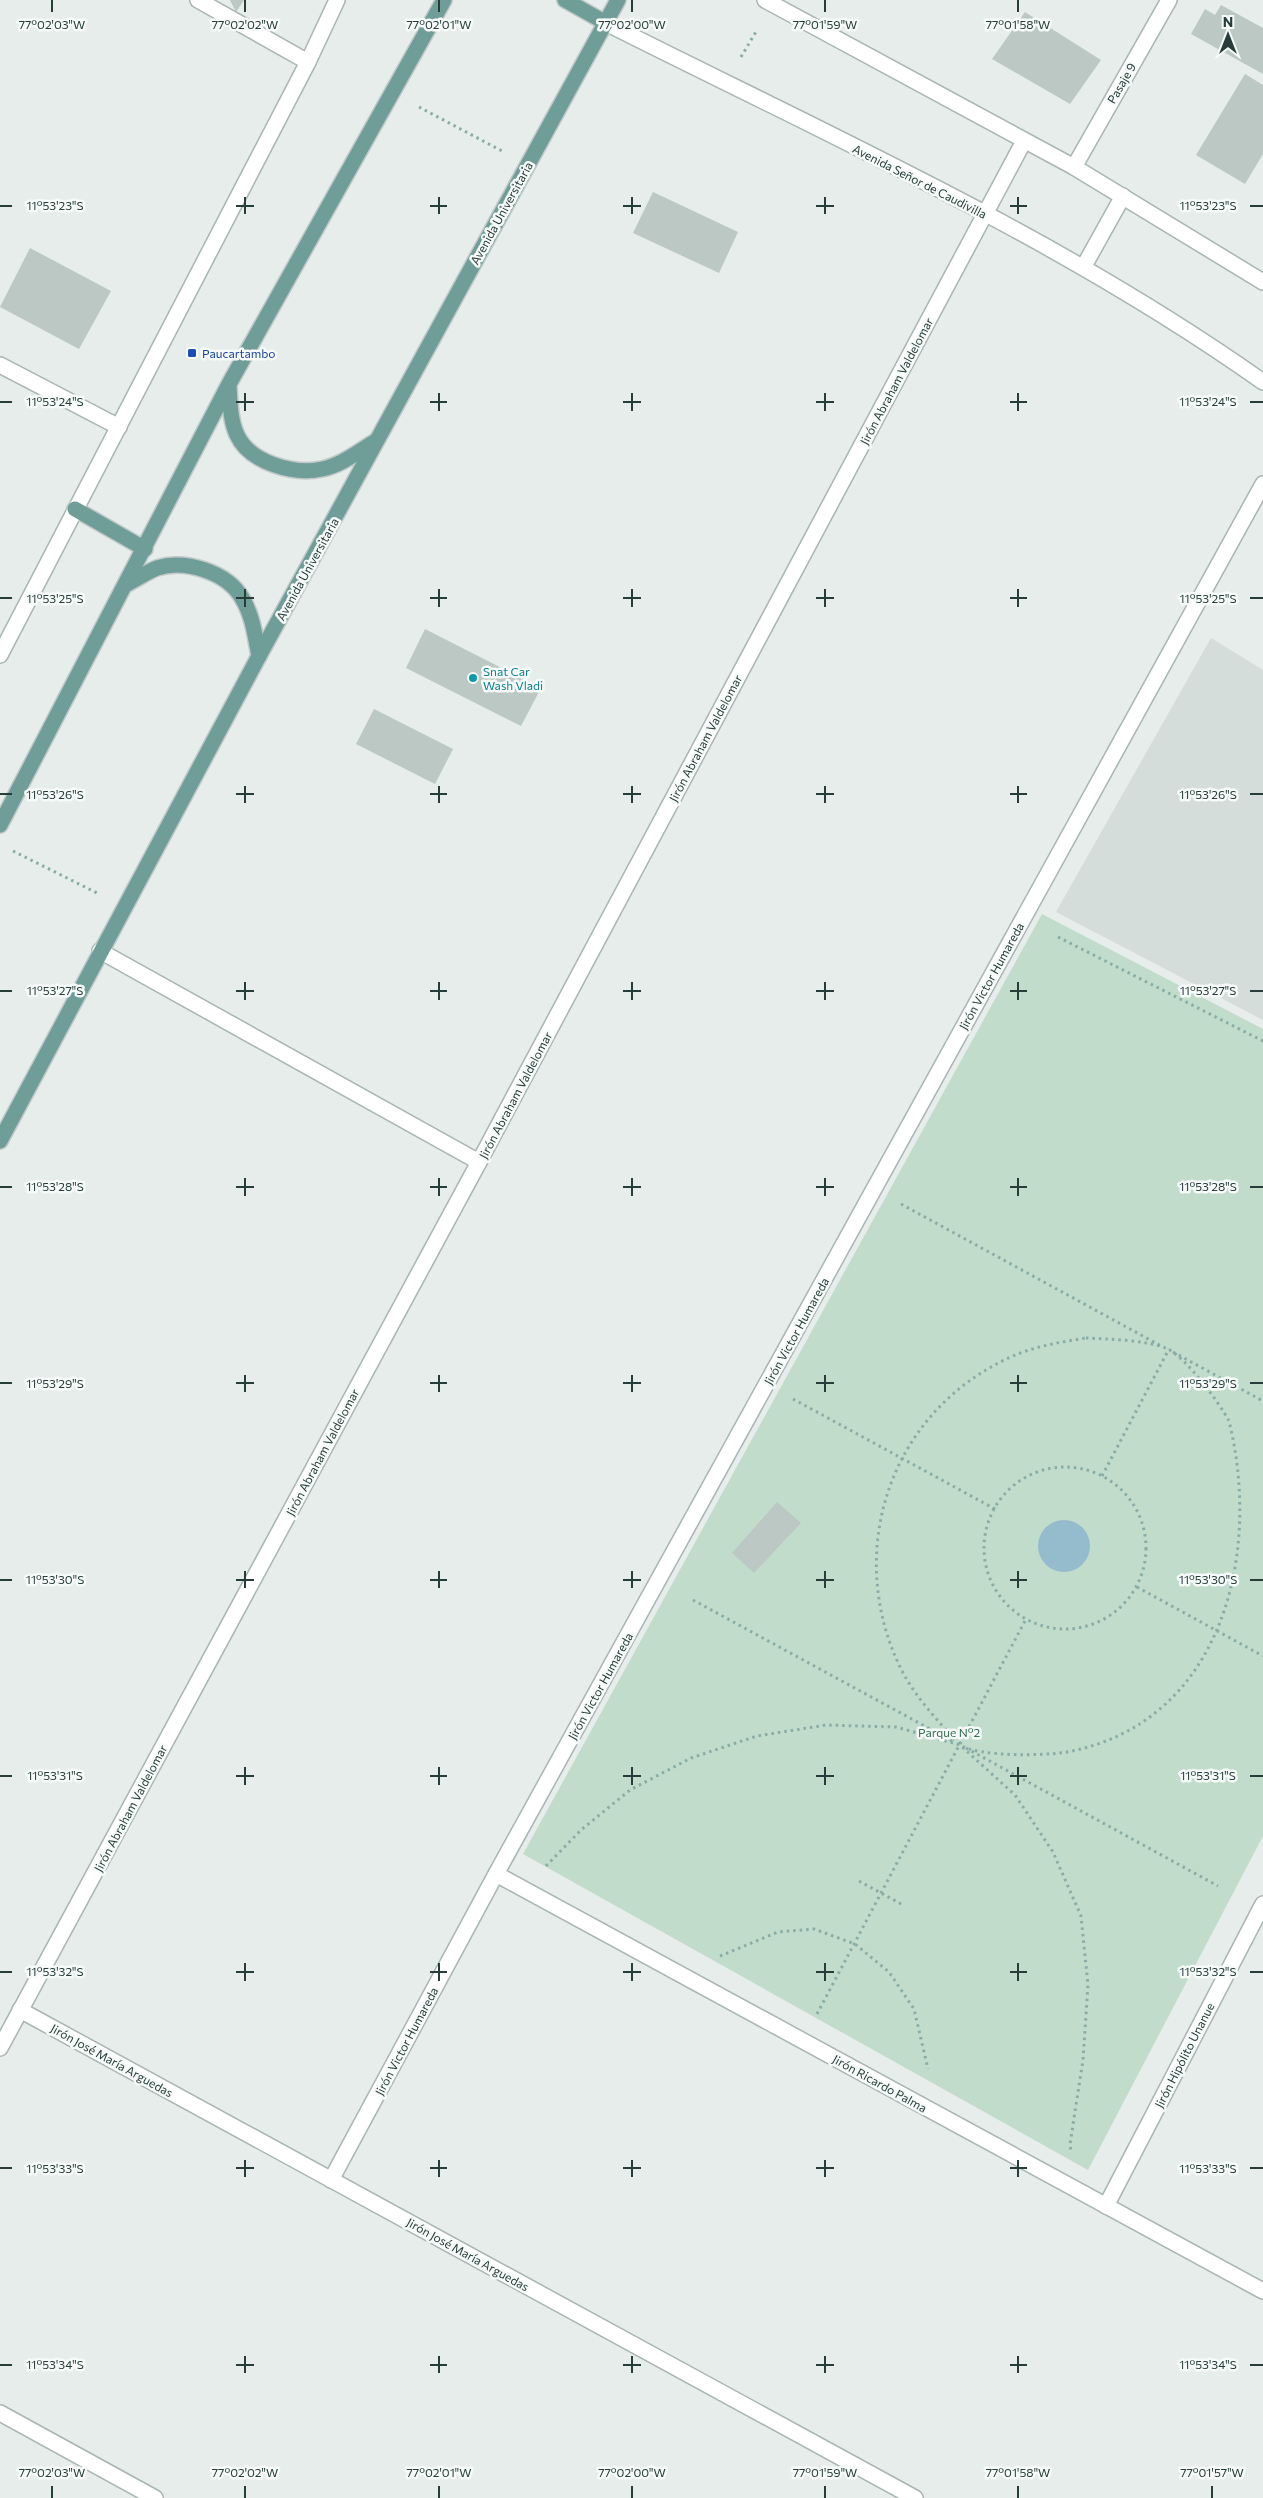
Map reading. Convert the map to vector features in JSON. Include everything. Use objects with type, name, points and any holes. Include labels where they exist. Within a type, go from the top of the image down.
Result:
[{"type":"main road","points":[[0,825],[127,584],[229,384],[444,0]]},
{"type":"main road","name":"Avenida Señor de Caudivilla","points":[[565,0],[606,23]]},
{"type":"main road","name":"Avenida Universitaria","points":[[0,1141],[259,656],[618,0]]},
{"type":"main road","points":[[229,384],[230,413],[238,437],[253,453],[272,466],[299,471],[322,469],[340,463],[378,439]]},
{"type":"main road","points":[[75,509],[145,549]]},
{"type":"main road","points":[[127,584],[158,568],[179,565],[201,569],[224,579],[242,596],[253,621],[259,656]]},
{"type":"street","points":[[0,655],[308,62],[337,0]]},
{"type":"street","name":"Pasaje 9","points":[[1074,167],[1169,0]]},
{"type":"street","points":[[206,2],[308,62]]},
{"type":"street","points":[[768,2],[1074,167],[1263,282]]},
{"type":"street","name":"Avenida Señor de Caudivilla","points":[[606,23],[985,213],[1084,266],[1159,312],[1263,382]]},
{"type":"street","name":"Jirón Abraham Valdelomar","points":[[0,2048],[479,1162],[1024,140]]},
{"type":"street","points":[[1084,266],[1123,196]]},
{"type":"street","points":[[0,365],[119,427]]},
{"type":"street","name":"Jirón Victor Humareda","points":[[331,2180],[496,1874],[1263,484]]},
{"type":"street","points":[[100,951],[479,1162]]},
{"type":"street","name":"Jirón Ricardo Palma","points":[[496,1874],[1263,2291]]},
{"type":"street","name":"Jirón Hipólito Unanue","points":[[1106,2206],[1263,1904]]},
{"type":"street","name":"Jirón José María Arguedas","points":[[20,2010],[915,2498]]},
{"type":"street","points":[[0,2413],[155,2498]]},
{"type":"path","points":[[727,84],[768,2]]},
{"type":"path","points":[[392,92],[527,165]]},
{"type":"path","points":[[9,849],[124,906]]},
{"type":"path","points":[[1058,937],[1263,1041]]},
{"type":"path","points":[[874,1189],[1263,1401]]},
{"type":"path","points":[[1076,2190],[1070,2144],[1083,2060],[1088,1985],[1081,1916],[1053,1852],[1015,1794],[960,1745],[930,1712],[907,1681],[890,1646],[879,1609],[875,1571],[878,1532],[886,1494],[901,1459],[922,1426],[949,1398],[979,1374],[1013,1356],[1050,1344],[1086,1338],[1123,1339],[1168,1349],[1199,1378],[1221,1407],[1239,1439]]},
{"type":"path","points":[[1102,1476],[1168,1349]]},
{"type":"path","points":[[766,1385],[994,1509]]},
{"type":"path","points":[[1077,1468],[1102,1476],[1124,1492],[1139,1513],[1144,1529],[1146,1537],[1146,1563],[1136,1587],[1121,1607],[1100,1622],[1075,1629],[1050,1628],[1026,1619],[1004,1602],[989,1578],[983,1550],[988,1522],[994,1509],[1001,1498],[1022,1479],[1048,1469],[1077,1468]]},
{"type":"path","points":[[1136,1587],[1263,1656]]},
{"type":"path","points":[[693,1600],[1218,1886]]},
{"type":"path","points":[[803,2041],[1026,1619]]},
{"type":"path","points":[[1224,1644],[1232,1632]]},
{"type":"path","points":[[525,1890],[580,1830],[630,1790],[691,1758],[757,1736],[826,1725],[896,1727],[960,1745],[1014,1755],[1052,1754],[1091,1747],[1127,1734],[1160,1714],[1175,1702]]},
{"type":"path","points":[[859,1882],[903,1906]]},
{"type":"path","points":[[720,1956],[778,1932],[814,1929],[855,1944],[890,1972],[914,2009],[928,2069]]},
{"type":"shaded area","points":[[1211,638],[1263,670],[1263,1020],[1056,912]]},
{"type":"green space","name":"Parque N°2","points":[[1042,914],[1263,1029],[1263,1836],[1088,2170],[523,1854]]},
{"type":"water","points":[[1064,1520],[1078,1524],[1086,1532],[1090,1546],[1086,1560],[1078,1568],[1064,1572],[1050,1568],[1042,1560],[1038,1546],[1042,1532],[1050,1524]]},
{"type":"building","points":[[230,0],[244,0],[236,12]]},
{"type":"building","points":[[1221,5],[1263,28],[1263,74],[1191,34],[1205,9],[1215,15]]},
{"type":"building","points":[[1025,12],[1101,60],[1070,104],[992,59]]},
{"type":"building","points":[[1245,74],[1263,85],[1263,154],[1245,184],[1196,155]]},
{"type":"building","points":[[653,192],[738,232],[719,273],[633,233]]},
{"type":"building","points":[[30,248],[111,291],[79,349],[0,307]]},
{"type":"building","name":"Snat Car Wash Vladi","points":[[425,629],[541,688],[521,726],[406,668]]},
{"type":"building","points":[[374,709],[453,749],[435,784],[356,744]]},
{"type":"building","points":[[777,1502],[801,1523],[754,1573],[732,1553]]},
{"type":"place","name":"Paucartambo","points":[[192,353]]},
{"type":"place","name":"Snat Car Wash Vladi","points":[[473,678]]}]
